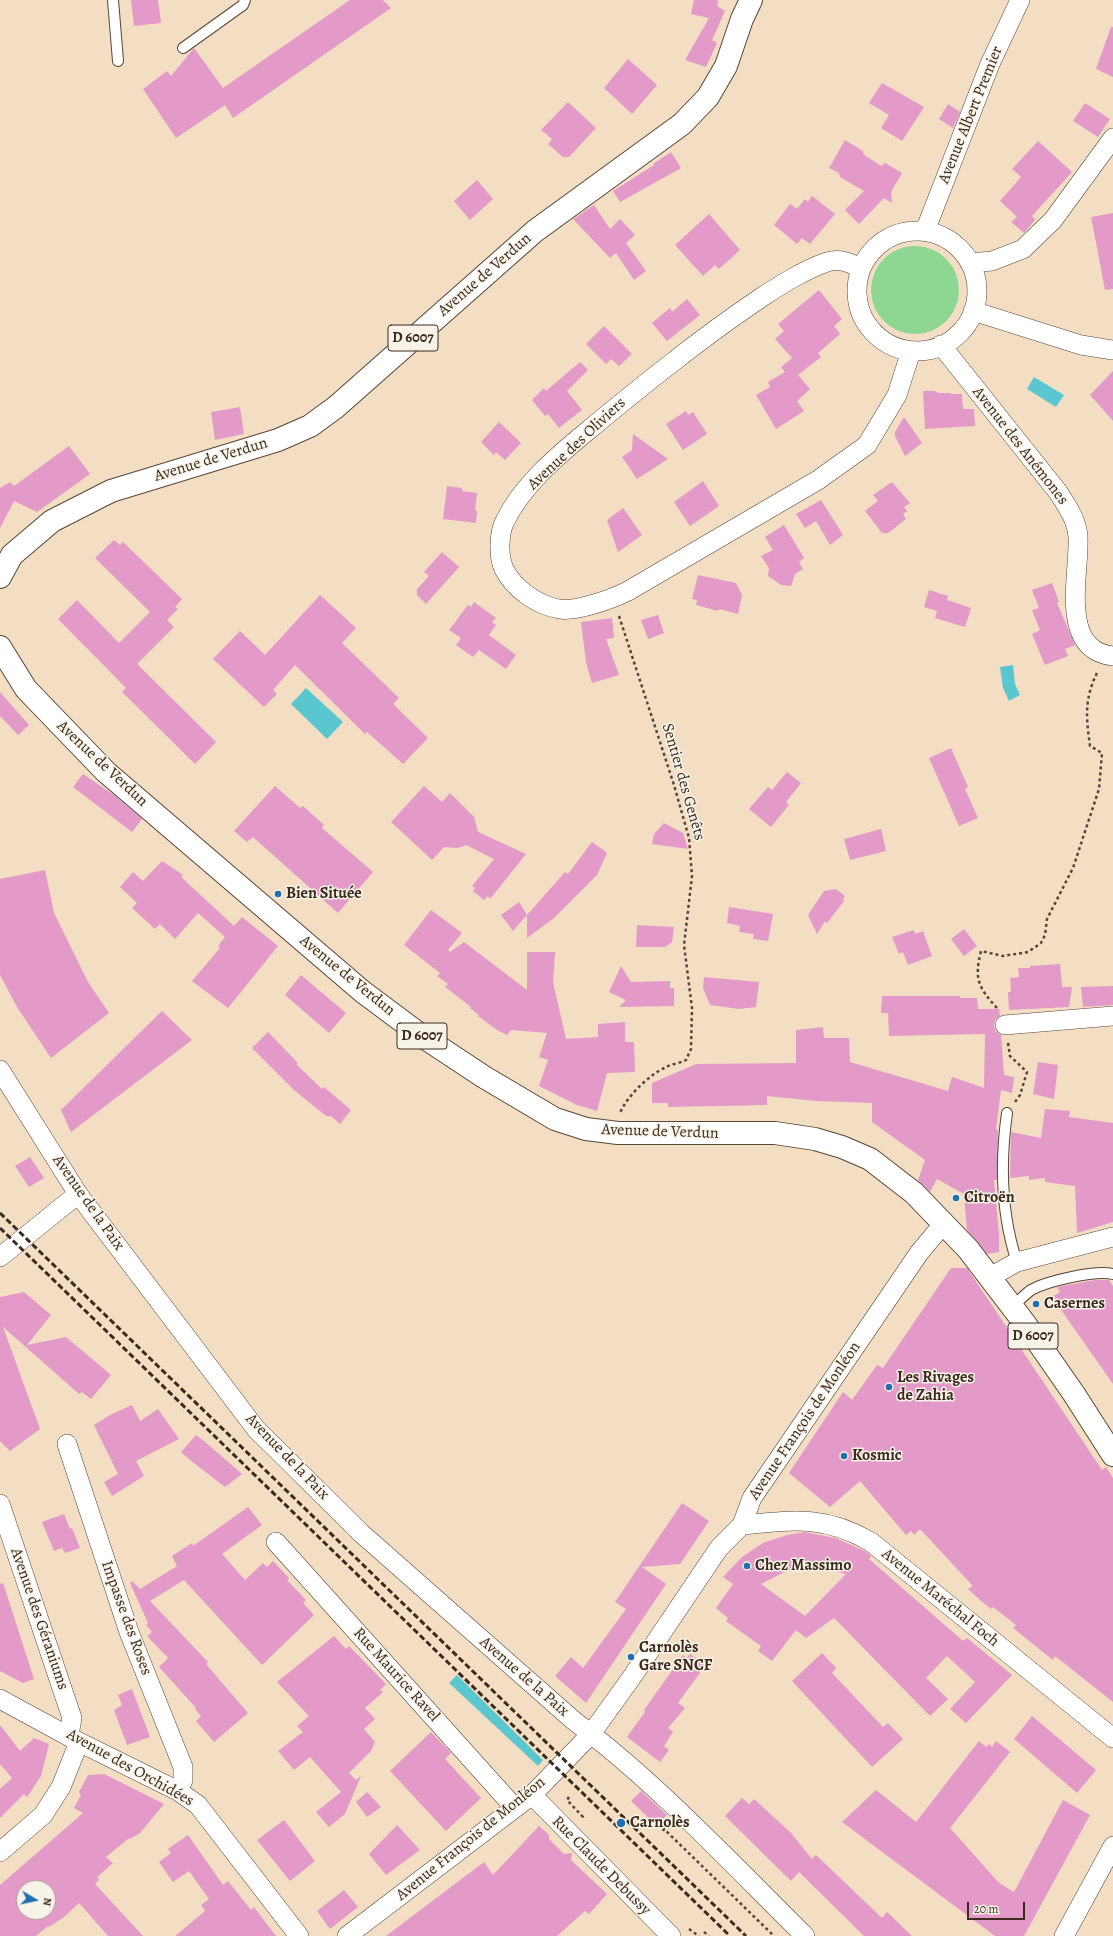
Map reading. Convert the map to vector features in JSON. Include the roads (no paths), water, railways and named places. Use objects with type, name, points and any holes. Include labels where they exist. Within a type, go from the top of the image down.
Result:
[{"type":"main road","name":"Avenue de Verdun","points":[[0,577],[12,555],[52,522],[111,491],[278,440],[310,426],[336,407],[535,231],[682,124],[708,97],[726,66],[742,19],[751,0]]},
{"type":"main road","name":"Avenue de Verdun","points":[[0,647],[26,689],[106,772],[363,992],[422,1036],[484,1077],[555,1119],[586,1129],[618,1133],[775,1133],[815,1139],[842,1147],[870,1159],[914,1193],[944,1223]]},
{"type":"main road","name":"D 6007","points":[[944,1223],[968,1249],[990,1277],[1074,1394],[1113,1455]]},
{"type":"street","name":"Avenue Albert Premier","points":[[925,230],[990,64],[1020,0]]},
{"type":"street","points":[[970,263],[992,261],[1023,249],[1053,220],[1113,138]]},
{"type":"street","points":[[925,230],[943,236],[954,243],[959,247],[970,263],[976,278],[977,295],[973,311],[966,325],[955,337],[942,346],[927,350],[912,351],[894,346],[878,336],[865,322],[858,305],[857,293],[861,268],[871,251],[886,238],[905,231],[925,230]]},
{"type":"street","name":"Avenue des Oliviers","points":[[861,268],[847,261],[828,262],[783,284],[724,323],[626,398],[565,450],[529,485],[504,522],[499,542],[503,568],[515,583],[535,602],[561,609],[586,606],[613,598],[677,564],[818,480],[867,445],[897,395],[912,351]]},
{"type":"street","points":[[973,311],[1081,345],[1113,350]]},
{"type":"street","name":"Avenue des Anémones","points":[[942,346],[1055,489],[1072,514],[1078,536],[1075,612],[1079,629],[1088,645],[1110,655]]},
{"type":"street","points":[[1005,1025],[1113,1016]]},
{"type":"street","name":"Avenue de la Paix","points":[[0,1070],[78,1194],[256,1429],[361,1533],[572,1720],[591,1734],[673,1806],[805,1936]]},
{"type":"street","points":[[0,1257],[78,1194]]},
{"type":"street","name":"Avenue François de Monléon","points":[[347,1936],[532,1795],[591,1734],[720,1548],[742,1525],[752,1498],[919,1253],[944,1223]]},
{"type":"street","points":[[990,1277],[1017,1262],[1113,1237]]},
{"type":"street","name":"Impasse des Roses","points":[[67,1444],[129,1632],[183,1767],[183,1780],[178,1791]]},
{"type":"street","name":"Avenue des Géraniums","points":[[0,1504],[72,1718],[74,1739],[61,1787],[43,1815],[0,1852]]},
{"type":"street","name":"Avenue Maréchal Foch","points":[[742,1525],[799,1520],[826,1523],[852,1531],[878,1547],[1113,1738]]},
{"type":"street","name":"Rue Maurice Ravel","points":[[276,1542],[515,1808]]},
{"type":"street","name":"Avenue des Orchidées","points":[[0,1699],[74,1739],[178,1791],[198,1805],[300,1936]]},
{"type":"street","name":"Rue Claude Debussy","points":[[532,1795],[671,1936]]},
{"type":"street","points":[[1064,1936],[1113,1846]]},
{"type":"lane","points":[[113,0],[118,62]]},
{"type":"lane","points":[[183,48],[243,5],[245,0]]},
{"type":"lane","points":[[1007,1113],[1002,1175],[1008,1236],[1017,1262]]},
{"type":"lane","points":[[1012,1308],[1030,1291],[1047,1284],[1092,1273],[1105,1272],[1113,1274]]},
{"type":"water","points":[[1034,377],[1064,395],[1056,407],[1027,389]]},
{"type":"water","points":[[1013,665],[1015,684],[1020,695],[1009,701],[1003,688],[1000,667]]},
{"type":"water","points":[[306,688],[343,722],[327,739],[291,704]]},
{"type":"water","points":[[457,1675],[543,1760],[538,1766],[449,1683]]},
{"type":"railway","points":[[0,1213],[746,1936]]},
{"type":"railway","points":[[0,1228],[730,1936]]},
{"type":"place","name":"Bien Située","points":[[278,894]]},
{"type":"place","name":"Citroën","points":[[956,1198]]},
{"type":"place","name":"Casernes","points":[[1036,1304]]},
{"type":"place","name":"Les Rivages de Zahia","points":[[889,1387]]},
{"type":"place","name":"Kosmic","points":[[844,1456]]},
{"type":"place","name":"Chez Massimo","points":[[747,1566]]},
{"type":"place","name":"Carnolès Gare SNCF","points":[[631,1657]]},
{"type":"place","name":"Carnolès","points":[[621,1823]]}]
